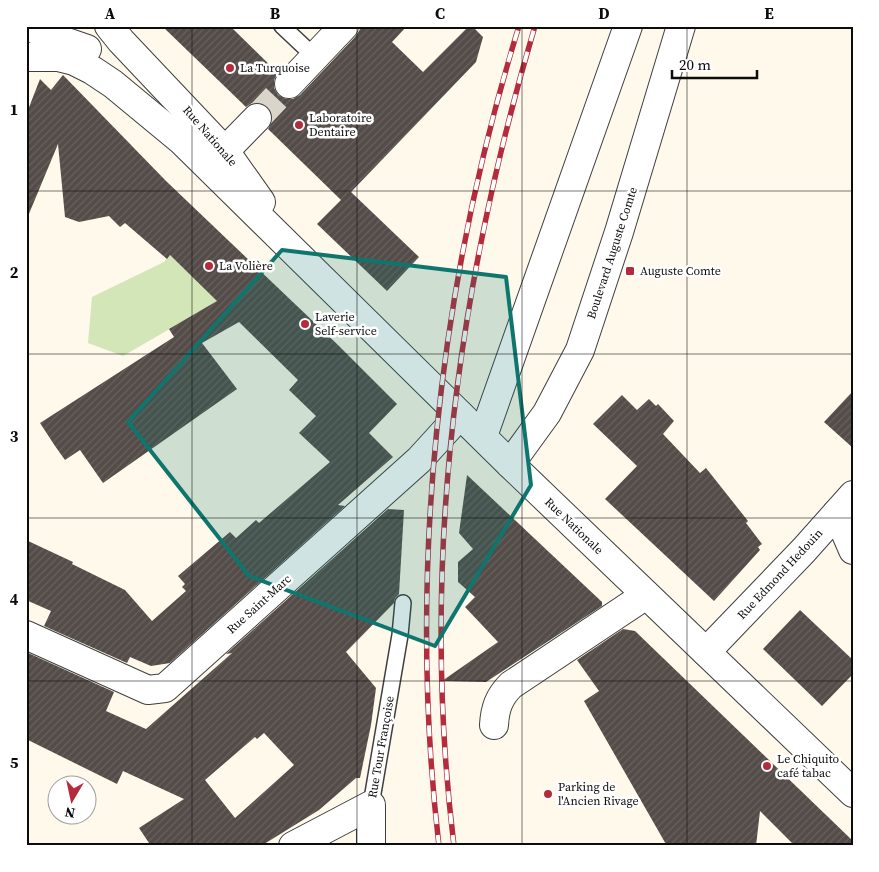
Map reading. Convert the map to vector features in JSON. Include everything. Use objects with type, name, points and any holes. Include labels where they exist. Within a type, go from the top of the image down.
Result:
[{"type":"street","name":"Rue Nationale","points":[[28,26],[46,35],[85,48],[110,62],[144,95],[182,141]]},
{"type":"street","name":"Rue Nationale","points":[[109,26],[216,159],[298,256],[510,464],[853,792]]},
{"type":"street","points":[[289,84],[344,26]]},
{"type":"street","points":[[482,436],[628,26]]},
{"type":"street","name":"Boulevard Auguste Comte","points":[[510,464],[547,413],[580,350],[619,232],[681,26]]},
{"type":"street","name":"Rue Nationale","points":[[26,57],[58,57],[74,61],[92,70],[113,84],[182,141],[216,159]]},
{"type":"street","points":[[216,159],[257,118]]},
{"type":"street","name":"Rue Saint-Marc","points":[[26,635],[148,690],[165,688],[419,460],[460,415]]},
{"type":"street","points":[[845,504],[853,550]]},
{"type":"street","name":"Rue Edmond Hedouin","points":[[706,652],[804,550],[845,504]]},
{"type":"street","points":[[494,725],[498,702],[511,685],[646,595]]},
{"type":"street","points":[[371,805],[371,846]]},
{"type":"street","name":"Rue Tour Françoise","points":[[293,846],[371,805]]},
{"type":"lane","points":[[282,26],[315,57]]},
{"type":"lane","name":"Rue Tour Françoise","points":[[371,805],[399,644],[403,603]]},
{"type":"highlighted area","points":[[282,250],[506,277],[531,485],[435,646],[249,576],[128,422]]},
{"type":"green space","points":[[170,255],[218,301],[123,356],[88,343],[92,297],[164,262]]},
{"type":"building","points":[[162,26],[230,26],[278,73],[274,80],[274,88],[278,95],[286,99],[293,99],[300,95],[355,37],[362,26],[407,26],[392,42],[423,72],[469,26],[472,26],[483,37],[476,62],[351,192],[419,257],[387,291],[317,224],[341,200],[268,129],[272,121],[272,113],[268,107],[260,103],[252,103],[246,107]]},
{"type":"building","points":[[63,75],[166,181],[397,404],[369,433],[393,457],[338,505],[345,506],[170,663],[151,666],[130,657],[127,663],[44,626],[51,611],[26,600],[26,540],[73,562],[72,564],[125,590],[152,621],[186,591],[182,587],[185,584],[178,576],[230,532],[236,538],[256,520],[259,523],[330,462],[299,433],[316,416],[289,390],[298,380],[239,322],[202,343],[237,389],[103,483],[80,450],[65,460],[55,446],[40,423],[174,337],[169,329],[217,301],[170,255],[167,259],[125,223],[120,227],[109,216],[79,222],[65,217],[58,144],[26,221],[26,115],[40,79],[51,90]]},
{"type":"building","points":[[853,391],[853,448],[824,422]]},
{"type":"building","points":[[622,395],[637,410],[649,399],[656,406],[658,404],[674,421],[663,434],[700,473],[706,468],[748,521],[746,523],[762,544],[758,547],[760,550],[714,601],[605,499],[637,466],[593,424]]},
{"type":"building","points":[[467,475],[602,602],[602,606],[486,682],[442,681],[498,642],[465,607],[475,597],[458,582],[458,562],[473,549],[459,533]]},
{"type":"building","points":[[388,509],[404,510],[399,594],[395,598],[394,603],[346,652],[376,688],[371,725],[360,778],[356,778],[319,810],[261,846],[151,846],[139,828],[184,799],[123,771],[117,784],[26,739],[26,652],[114,692],[106,711],[146,729],[232,653],[226,654]],"holes":[[[264,733],[294,765],[235,818],[205,780],[255,737],[257,739]]]},
{"type":"building","points":[[800,610],[853,660],[853,674],[822,706],[763,649]]},
{"type":"building","points":[[623,629],[635,631],[853,841],[853,846],[795,846],[760,811],[756,846],[667,846],[584,701],[599,691],[577,660]]},
{"type":"tunnel","points":[[257,118],[289,84]]},
{"type":"railway","points":[[439,846],[430,743],[427,640],[429,536],[437,432],[450,329],[468,226],[491,125],[519,26]]},
{"type":"railway","points":[[454,846],[444,742],[441,639],[444,535],[452,432],[466,329],[484,227],[507,126],[535,26]]},
{"type":"place","name":"La Turquoise","points":[[230,68]]},
{"type":"place","name":"Laboratoire Dentaire","points":[[299,125]]},
{"type":"place","name":"La Volière","points":[[209,266]]},
{"type":"place","name":"Auguste Comte","points":[[630,271]]},
{"type":"place","name":"Laverie Self-service","points":[[305,324]]},
{"type":"place","name":"Le Chiquito café tabac","points":[[767,766]]},
{"type":"place","name":"Parking de l'Ancien Rivage","points":[[548,794]]}]
